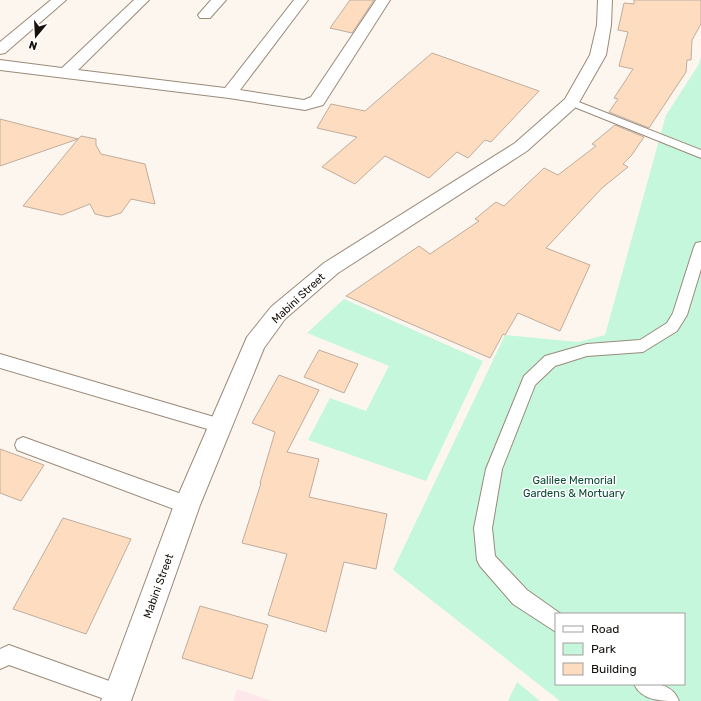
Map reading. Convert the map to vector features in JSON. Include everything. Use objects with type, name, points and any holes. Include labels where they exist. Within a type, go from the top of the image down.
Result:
[{"type":"street","points":[[0,50],[59,0]]},
{"type":"street","points":[[66,73],[142,0]]},
{"type":"street","points":[[205,14],[219,0]]},
{"type":"street","points":[[229,93],[301,0]]},
{"type":"street","points":[[0,65],[229,93],[305,105],[312,104],[317,101],[383,0]]},
{"type":"street","name":"Mabini Street","points":[[117,697],[187,505],[255,343],[278,313],[331,268],[426,209],[521,147],[570,102],[598,55],[604,25],[605,0]]},
{"type":"lane","points":[[570,102],[701,154]]},
{"type":"lane","points":[[555,621],[520,597],[486,560],[483,528],[497,461],[528,381],[550,361],[588,350],[643,346],[672,327],[680,315],[701,248]]},
{"type":"lane","points":[[0,361],[221,426]]},
{"type":"lane","points":[[23,445],[187,505]]},
{"type":"lane","points":[[0,659],[9,655],[117,697]]},
{"type":"lane","points":[[645,685],[669,701]]},
{"type":"shaded area","points":[[237,689],[272,701],[233,701]]},
{"type":"green space","name":"Galilee Memorial Gardens & Mortuary","points":[[701,56],[701,701],[560,701],[393,570],[505,335],[578,342],[605,335],[666,115],[699,64]]},
{"type":"green space","points":[[344,299],[483,361],[426,481],[308,440],[330,398],[366,411],[389,366],[307,333]]},
{"type":"green space","points":[[517,682],[540,701],[508,701]]},
{"type":"building","points":[[350,0],[374,0],[352,33],[330,28]]},
{"type":"building","points":[[634,0],[701,0],[701,24],[692,40],[691,60],[687,60],[686,72],[649,128],[609,112],[618,99],[614,98],[633,69],[619,66],[628,32],[618,30],[624,3],[634,4]]},
{"type":"building","points":[[432,53],[539,91],[491,142],[485,140],[468,158],[457,152],[429,178],[385,156],[355,184],[322,167],[357,137],[317,128],[331,104],[365,111]]},
{"type":"building","points":[[0,119],[78,139],[0,166]]},
{"type":"building","points":[[615,125],[644,137],[631,156],[623,164],[628,167],[602,188],[546,248],[590,265],[560,331],[518,313],[505,335],[503,334],[490,358],[346,296],[419,246],[430,254],[479,221],[475,219],[496,202],[504,206],[544,168],[558,175],[596,146],[592,144]]},
{"type":"building","points":[[81,136],[96,139],[96,145],[101,154],[145,164],[155,204],[131,199],[121,213],[108,217],[95,214],[90,204],[62,215],[23,206]]},
{"type":"building","points":[[319,350],[358,364],[344,393],[304,377]]},
{"type":"building","points":[[279,375],[319,390],[287,452],[319,459],[309,497],[387,514],[376,569],[344,562],[326,632],[268,615],[287,554],[242,543],[275,432],[252,423]]},
{"type":"building","points":[[0,449],[44,465],[21,501],[0,493]]},
{"type":"building","points":[[63,518],[131,539],[86,634],[13,609]]},
{"type":"building","points":[[200,606],[268,625],[252,679],[182,658]]}]
